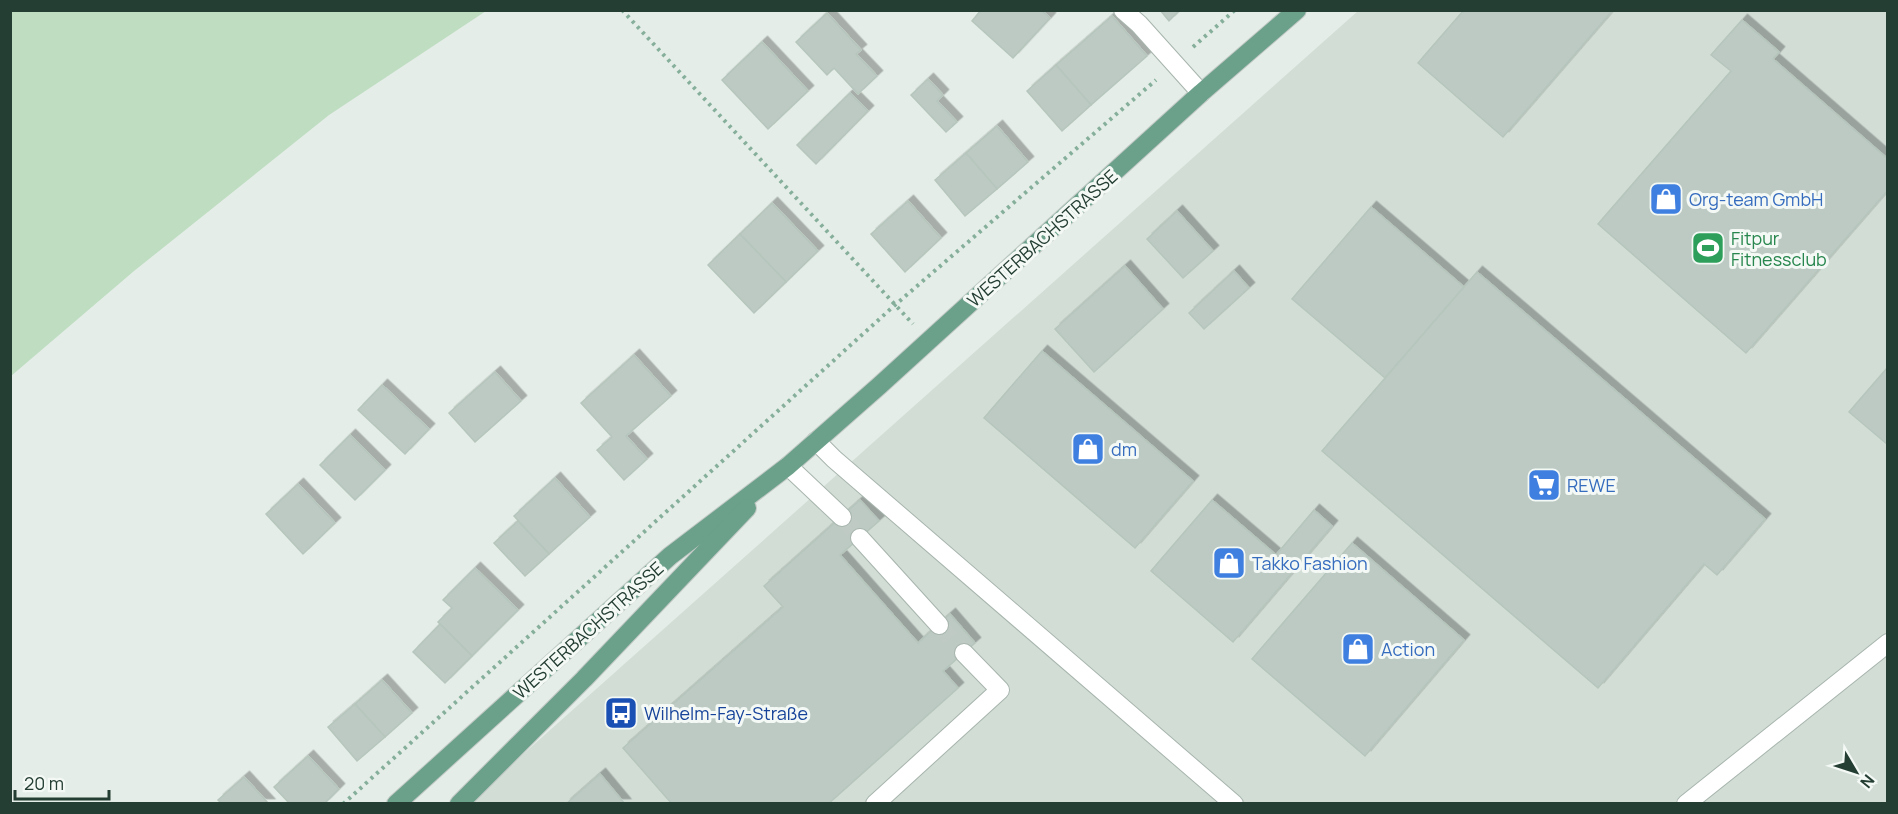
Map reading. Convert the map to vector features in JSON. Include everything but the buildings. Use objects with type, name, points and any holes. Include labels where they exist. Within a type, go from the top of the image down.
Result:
[{"type":"main road","name":"WESTERBACHSTRASSE","points":[[459,804],[500,765],[788,466],[1201,93],[1297,10]]},
{"type":"main road","name":"WESTERBACHSTRASSE","points":[[400,802],[670,556],[788,466]]},
{"type":"street","points":[[1123,10],[1139,24],[1201,93]]},
{"type":"street","points":[[816,441],[861,483],[1234,804]]},
{"type":"street","points":[[788,466],[842,517]]},
{"type":"street","points":[[860,538],[939,625]]},
{"type":"street","points":[[1686,804],[1887,643]]},
{"type":"street","points":[[875,804],[1000,690],[964,653]]},
{"type":"street","points":[[474,804],[500,765]]},
{"type":"path","points":[[622,10],[929,340]]},
{"type":"path","points":[[343,804],[895,305],[1235,10]]},
{"type":"shaded area","points":[[1358,11],[1887,11],[1887,803],[467,804]]},
{"type":"green space","points":[[11,10],[486,11],[329,115],[134,271],[11,376]]},
{"type":"tunnel","points":[[842,517],[860,538]]},
{"type":"tunnel","points":[[939,625],[964,653]]},
{"type":"place","name":"Org-team GmbH","points":[[1666,199]]},
{"type":"place","name":"Fitpur Fitnessclub","points":[[1708,248]]},
{"type":"place","name":"dm","points":[[1088,449]]},
{"type":"place","name":"REWE","points":[[1544,485]]},
{"type":"place","name":"Takko Fashion","points":[[1229,563]]},
{"type":"place","name":"Action","points":[[1358,649]]},
{"type":"place","name":"Wilhelm-Fay-Straße","points":[[621,713]]}]
